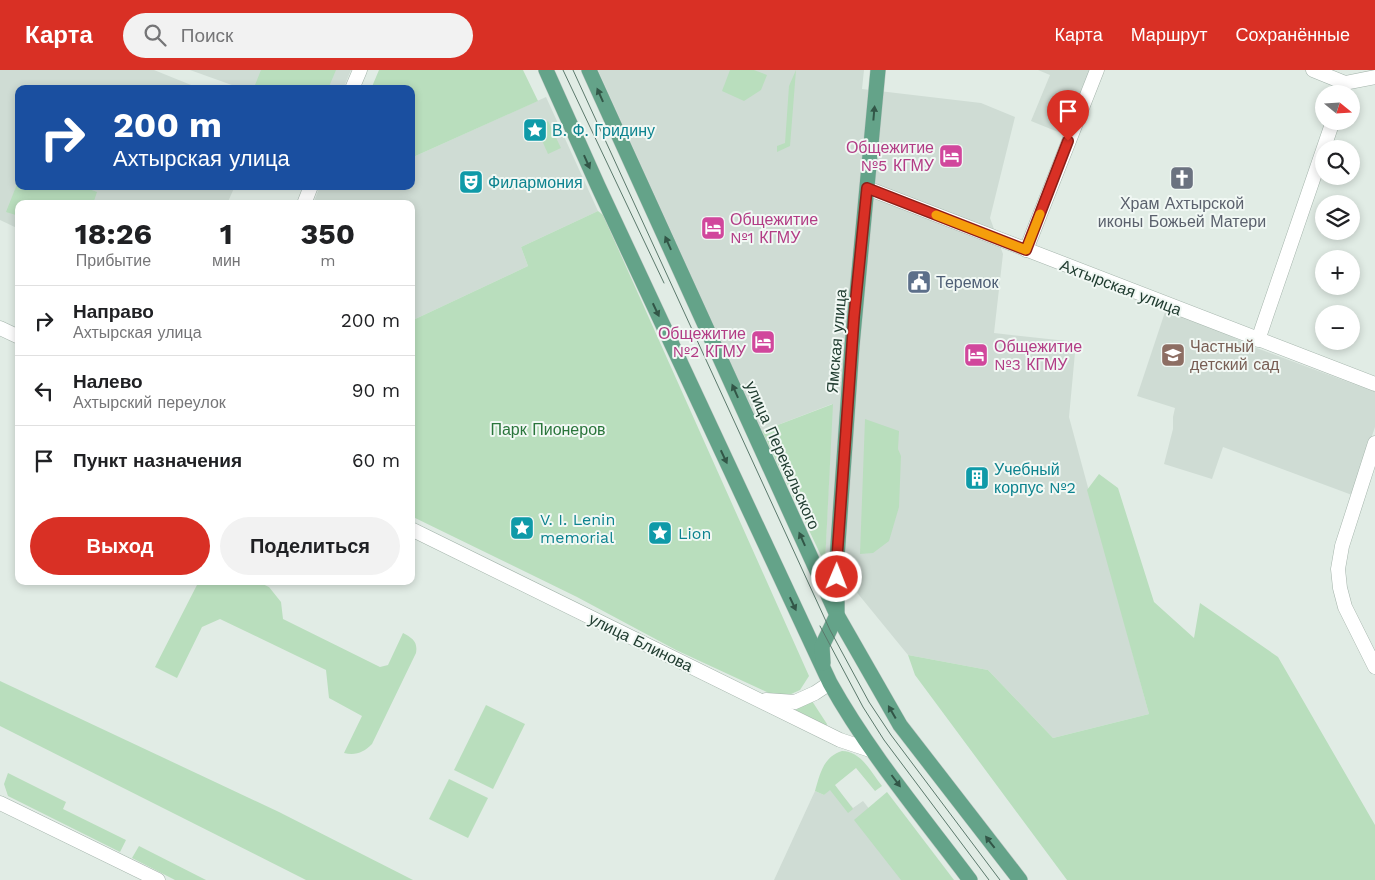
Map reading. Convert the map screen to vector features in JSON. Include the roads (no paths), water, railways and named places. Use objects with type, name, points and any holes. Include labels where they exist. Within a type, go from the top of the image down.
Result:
[{"type":"main road","points":[[546,70],[598,186],[830,683],[849,717],[873,751],[970,880]]},
{"type":"main road","name":"улица Перекальского","points":[[589,70],[837,615],[900,725],[1020,880]]},
{"type":"main road","name":"Ямская улица","points":[[837,615],[838,538],[854,317],[878,70]]},
{"type":"main road","points":[[830,683],[824,669],[822,646],[837,615]]},
{"type":"street","points":[[354,85],[360,70]]},
{"type":"street","points":[[1026,250],[1097,70]]},
{"type":"street","points":[[1313,70],[1339,85]]},
{"type":"street","points":[[1352,85],[1375,77]]},
{"type":"street","points":[[1258,340],[1329,130]]},
{"type":"street","name":"Ахтырская улица","points":[[867,188],[1375,384]]},
{"type":"street","points":[[0,328],[15,335]]},
{"type":"street","points":[[1375,443],[1342,546],[1338,569],[1345,607],[1375,667]]},
{"type":"street","name":"улица Блинова","points":[[415,530],[840,740],[873,751]]},
{"type":"street","points":[[758,699],[794,702],[815,693],[830,683]]},
{"type":"street","points":[[0,803],[158,880]]},
{"type":"tram line","points":[[563,70],[664,283]]},
{"type":"tram line","points":[[573,70],[830,630],[869,702],[891,735],[1000,880]]},
{"type":"tram line","points":[[820,626],[863,707],[884,740],[989,880]]},
{"type":"place","name":"В. Ф. Гридину","points":[[535,130]]},
{"type":"place","name":"Общежитие №5 КГМУ","points":[[951,156]]},
{"type":"place","name":"Храм Ахтырской иконы Божьей Матери","points":[[1182,178]]},
{"type":"place","name":"Филармония","points":[[471,182]]},
{"type":"place","name":"Общежитие №1 КГМУ","points":[[713,228]]},
{"type":"place","name":"Теремок","points":[[919,282]]},
{"type":"place","name":"Общежитие №2 КГМУ","points":[[763,342]]},
{"type":"place","name":"Общежитие №3 КГМУ","points":[[976,355]]},
{"type":"place","name":"Частный детский сад","points":[[1173,355]]},
{"type":"place","name":"Учебный корпус №2","points":[[977,478]]},
{"type":"place","name":"V. I. Lenin memorial","points":[[522,528]]},
{"type":"place","name":"Lion","points":[[660,533]]},
{"type":"park label","name":"Парк Пионеров","points":[[548,429]]}]
